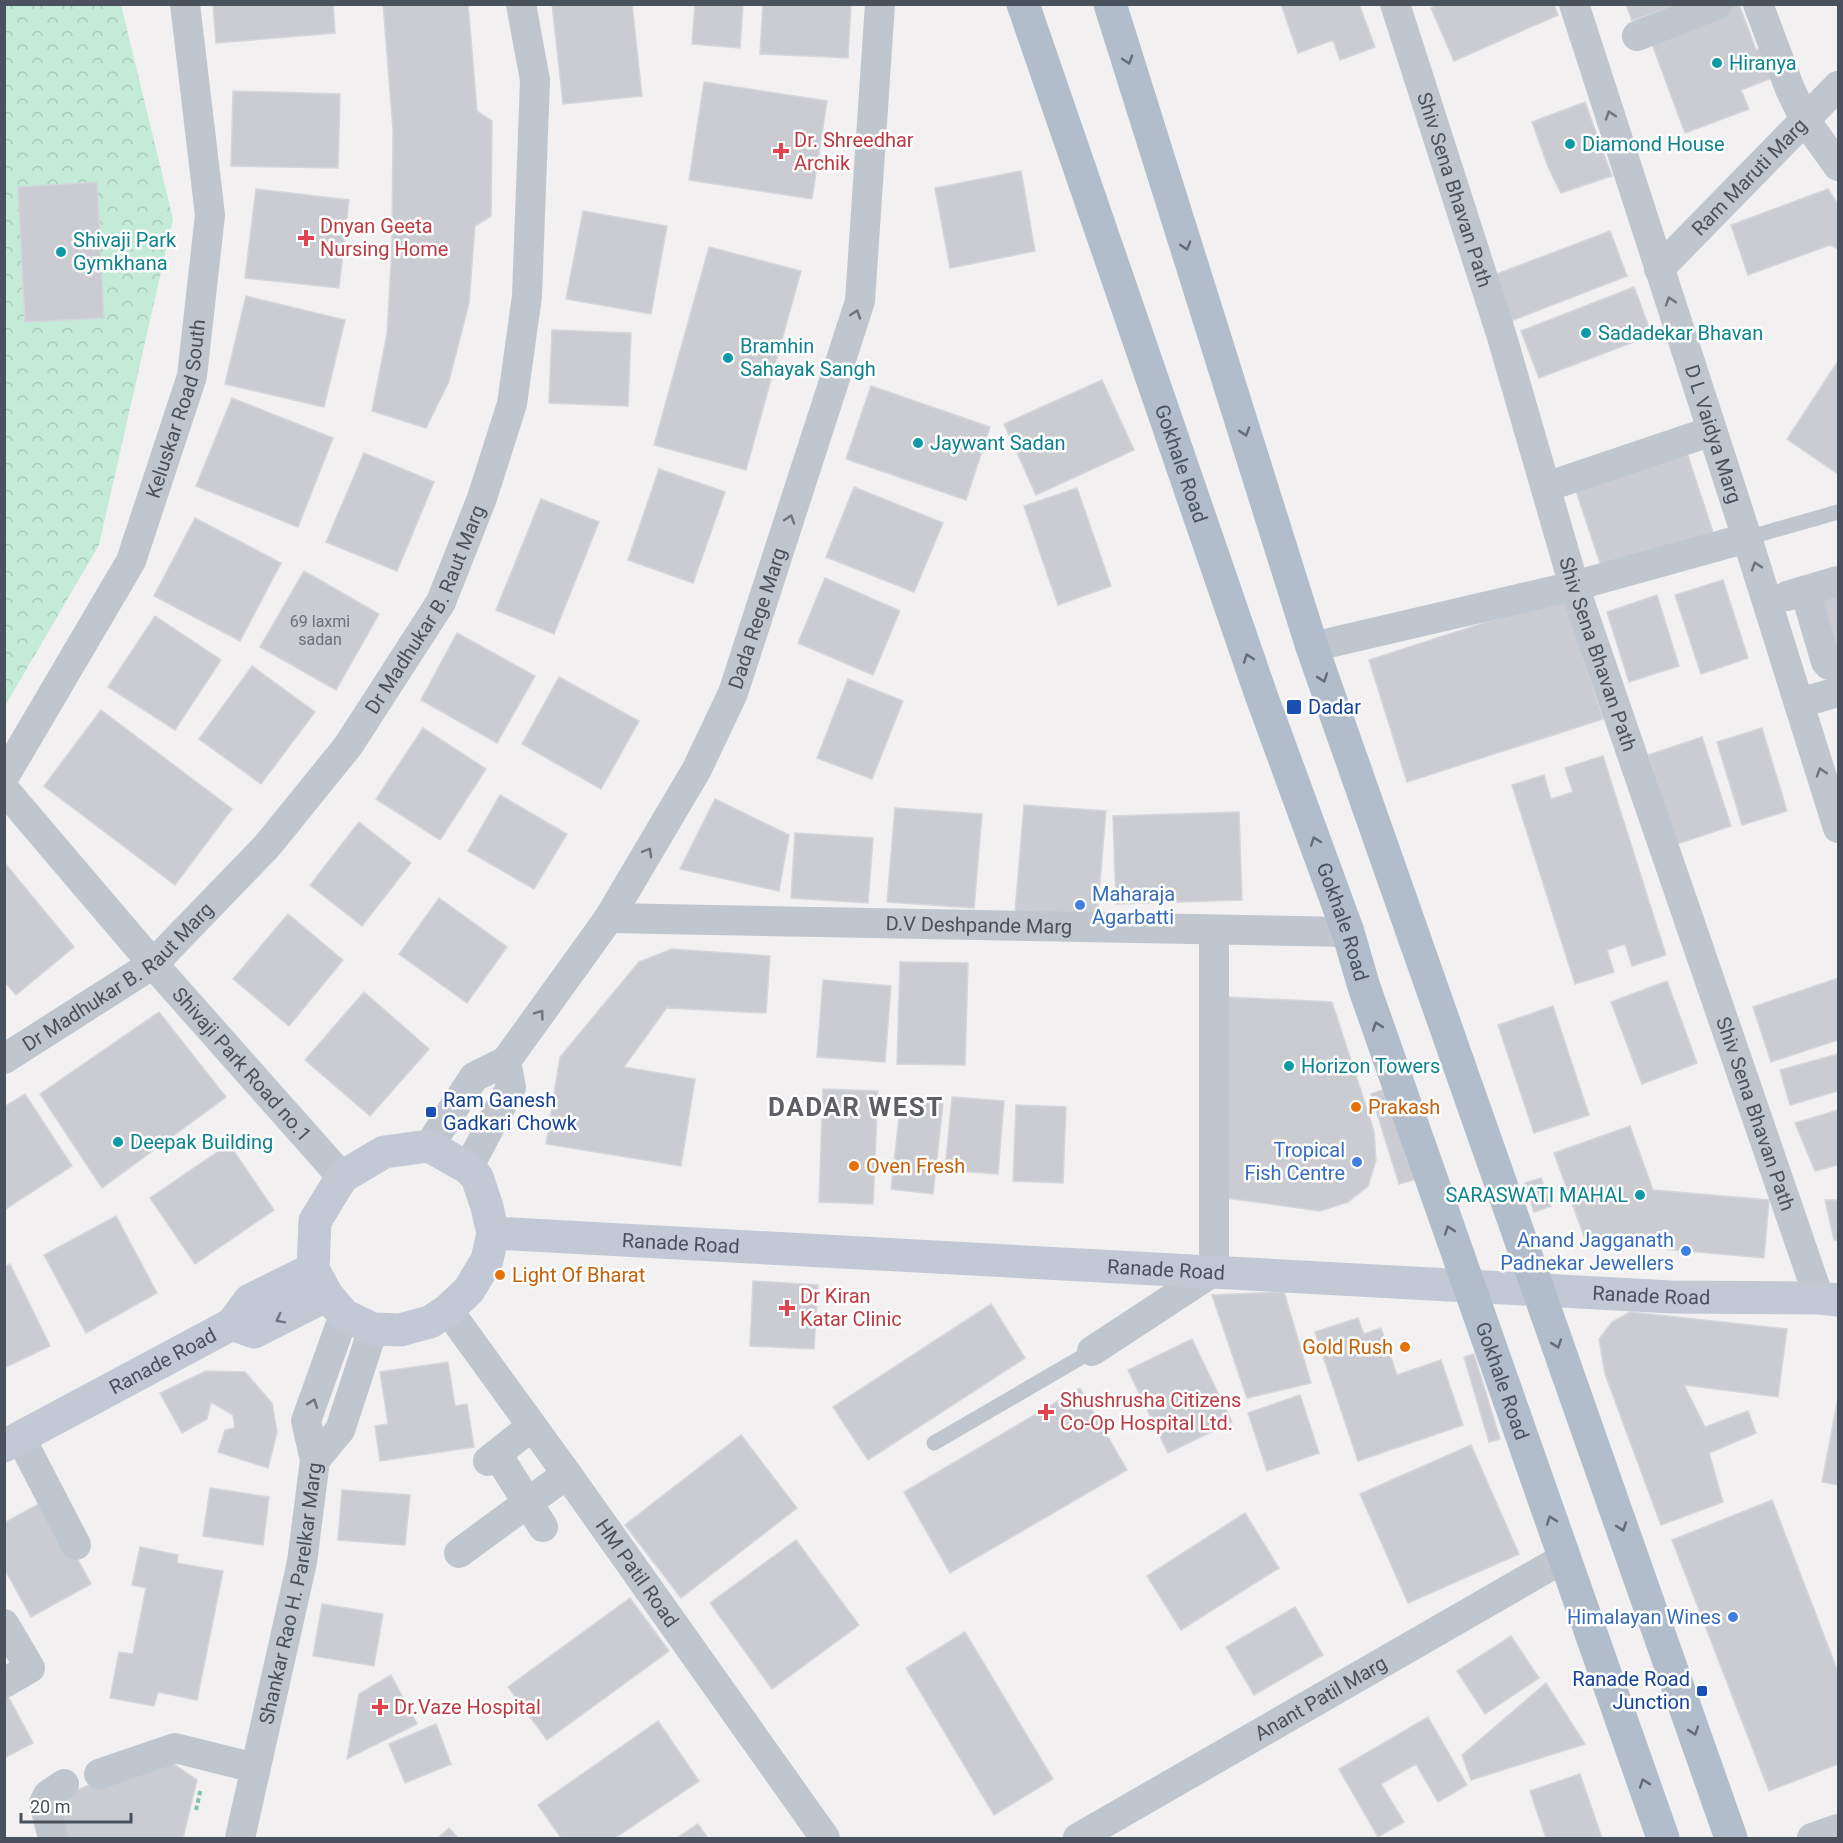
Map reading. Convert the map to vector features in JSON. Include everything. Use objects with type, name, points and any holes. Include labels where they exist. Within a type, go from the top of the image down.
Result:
[{"type":"main road","name":"Gokhale Road","points":[[1023,4],[1260,692],[1348,932],[1364,987],[1663,1839]]},
{"type":"main road","points":[[1110,4],[1312,646],[1731,1839]]},
{"type":"street","name":"Keluskar Road South","points":[[4,777],[131,561],[192,376],[210,215],[185,4]]},
{"type":"street","name":"Dr Madhukar B. Raut Marg","points":[[4,1059],[153,964],[267,846],[348,746],[441,602],[482,498],[512,404],[527,296],[535,80],[521,4]]},
{"type":"street","name":"Dada Rege Marg","points":[[506,1061],[609,918],[697,770],[733,693],[860,301],[880,4]]},
{"type":"street","name":"Shiv Sena Bhavan Path","points":[[1395,4],[1502,337],[1574,586],[1829,1299]]},
{"type":"street","name":"D L Vaidya Marg","points":[[1574,4],[1839,828]]},
{"type":"street","points":[[1637,36],[1718,4]]},
{"type":"street","points":[[1758,4],[1790,89],[1805,120],[1839,166]]},
{"type":"street","name":"Ram Maruti Marg","points":[[1659,269],[1839,86]]},
{"type":"street","points":[[1546,488],[1712,431]]},
{"type":"street","points":[[1312,646],[1574,586],[1747,538]]},
{"type":"street","points":[[1770,612],[1808,600],[1839,581]]},
{"type":"street","points":[[1808,600],[1826,662],[1829,665],[1839,664]]},
{"type":"street","points":[[1799,703],[1839,692]]},
{"type":"street","name":"Shivaji Park Road no.1","points":[[4,789],[153,964],[342,1177]]},
{"type":"street","name":"D.V Deshpande Marg","points":[[609,918],[1348,932]]},
{"type":"street","points":[[1092,1351],[1214,1271],[1214,930]]},
{"type":"street","points":[[429,1146],[474,1077],[506,1061],[511,1087],[468,1168]]},
{"type":"street","points":[[429,1146],[468,1168],[477,1178],[493,1233],[488,1260],[469,1290],[448,1310],[430,1322],[400,1330],[373,1329],[328,1293],[315,1221],[342,1177],[384,1152],[429,1146]]},
{"type":"street","name":"Ranade Road","points":[[493,1233],[1671,1297],[1829,1299]]},
{"type":"street","name":"Ranade Road","points":[[11,1442],[232,1324],[250,1300],[328,1293]]},
{"type":"street","name":"Shankar Rao H. Parelkar Marg","points":[[240,1839],[302,1562],[315,1460],[306,1421],[328,1293]]},
{"type":"street","name":"HM Patil Road","points":[[448,1310],[564,1469],[825,1839]]},
{"type":"street","points":[[315,1460],[340,1430],[373,1329]]},
{"type":"street","points":[[531,1508],[493,1457],[532,1426]]},
{"type":"street","points":[[11,1442],[34,1482],[76,1545]]},
{"type":"street","points":[[458,1548],[531,1508],[564,1469]]},
{"type":"street","name":"Anant Patil Marg","points":[[1078,1839],[1564,1558]]},
{"type":"street","points":[[4,1624],[30,1668],[4,1683]]},
{"type":"street","points":[[99,1774],[175,1748],[255,1768]]},
{"type":"street","points":[[53,1839],[44,1803],[48,1795],[64,1784]]},
{"type":"street","points":[[1812,1839],[1839,1830]]},
{"type":"lane","points":[[1747,538],[1839,512]]},
{"type":"lane","points":[[934,1443],[1092,1351]]},
{"type":"green space","points":[[5,5],[121,5],[173,219],[99,545],[5,706]]},
{"type":"building","points":[[213,4],[333,4],[335,33],[216,43]]},
{"type":"building","points":[[383,4],[468,4],[477,111],[492,121],[491,216],[475,226],[469,303],[449,381],[426,428],[372,411],[387,334],[392,246],[393,129]]},
{"type":"building","points":[[552,4],[632,4],[642,96],[563,104]]},
{"type":"building","points":[[695,4],[743,4],[740,48],[692,44]]},
{"type":"building","points":[[763,4],[851,4],[848,58],[760,54]]},
{"type":"building","points":[[1281,4],[1359,4],[1375,47],[1340,60],[1333,40],[1298,53]]},
{"type":"building","points":[[1439,4],[1554,4],[1558,15],[1454,61],[1431,8]]},
{"type":"building","points":[[1626,4],[1678,4],[1632,21]]},
{"type":"building","name":"Hiranya","points":[[1732,4],[1739,4],[1756,50],[1769,45],[1780,75],[1741,90],[1749,109],[1685,133],[1649,36]]},
{"type":"building","points":[[704,82],[827,101],[812,199],[689,180]]},
{"type":"building","points":[[233,91],[340,94],[338,168],[231,166]]},
{"type":"building","name":"Diamond House","points":[[1585,102],[1612,176],[1561,193],[1548,167],[1532,122]]},
{"type":"building","points":[[1021,171],[1035,251],[950,268],[935,188]]},
{"type":"building","name":"Shivaji Park Gymkhana","points":[[97,182],[104,318],[25,322],[18,187]]},
{"type":"building","points":[[256,189],[349,200],[339,288],[245,278]]},
{"type":"building","points":[[1828,189],[1838,204],[1838,249],[1830,245],[1748,275],[1731,225]]},
{"type":"building","points":[[583,211],[667,226],[651,314],[566,299]]},
{"type":"building","points":[[1610,231],[1627,276],[1511,321],[1494,275]]},
{"type":"building","name":"Bramhin Sahayak Sangh","points":[[709,247],[801,271],[746,470],[654,445]]},
{"type":"building","name":"Sadadekar Bhavan","points":[[1634,287],[1652,335],[1539,378],[1521,331]]},
{"type":"building","points":[[246,296],[345,320],[324,407],[225,384]]},
{"type":"building","points":[[552,330],[631,333],[628,406],[549,403]]},
{"type":"building","points":[[1838,361],[1838,474],[1787,439]]},
{"type":"building","points":[[1102,380],[1134,450],[1036,495],[1004,424]]},
{"type":"building","name":"Jaywant Sadan","points":[[871,386],[990,427],[966,500],[846,459]]},
{"type":"building","points":[[232,398],[333,438],[298,527],[196,486]]},
{"type":"building","points":[[1684,444],[1714,535],[1603,572],[1574,485]]},
{"type":"building","points":[[364,453],[434,482],[397,571],[326,542]]},
{"type":"building","points":[[659,469],[725,492],[693,583],[628,560]]},
{"type":"building","points":[[854,487],[943,523],[914,592],[826,557]]},
{"type":"building","points":[[1077,488],[1111,586],[1058,605],[1024,506]]},
{"type":"building","points":[[541,499],[599,522],[554,634],[496,610]]},
{"type":"building","points":[[195,518],[281,563],[240,641],[154,596]]},
{"type":"building","points":[[304,571],[379,614],[336,690],[260,647]]},
{"type":"building","points":[[825,578],[900,611],[873,675],[798,643]]},
{"type":"building","points":[[1723,580],[1748,658],[1701,674],[1675,595]]},
{"type":"building","points":[[1838,587],[1838,661],[1817,593]]},
{"type":"building","points":[[1657,595],[1679,666],[1629,682],[1607,612]]},
{"type":"building","points":[[1564,597],[1603,719],[1407,782],[1369,660]]},
{"type":"building","points":[[155,616],[221,660],[175,730],[108,687]]},
{"type":"building","points":[[457,633],[535,676],[497,743],[421,700]]},
{"type":"building","points":[[252,666],[315,712],[261,784],[199,739]]},
{"type":"building","points":[[559,677],[639,721],[601,789],[522,744]]},
{"type":"building","points":[[848,679],[903,701],[872,779],[817,758]]},
{"type":"building","points":[[101,710],[232,809],[175,885],[44,786]]},
{"type":"building","points":[[423,728],[486,769],[440,840],[376,799]]},
{"type":"building","points":[[1762,728],[1787,811],[1742,825],[1717,742]]},
{"type":"building","points":[[1702,737],[1731,826],[1677,844],[1648,755]]},
{"type":"building","points":[[1603,756],[1666,955],[1632,966],[1625,944],[1607,950],[1614,972],[1575,984],[1512,785],[1544,775],[1551,799],[1573,792],[1565,768]]},
{"type":"building","points":[[500,795],[567,834],[534,889],[468,851]]},
{"type":"building","points":[[715,799],[789,835],[779,891],[680,869]]},
{"type":"building","points":[[1024,805],[1106,811],[1097,918],[1015,912]]},
{"type":"building","points":[[895,808],[982,814],[974,908],[887,902]]},
{"type":"building","points":[[1239,812],[1242,900],[1116,904],[1113,816]]},
{"type":"building","points":[[359,822],[411,863],[362,926],[310,885]]},
{"type":"building","points":[[795,833],[873,838],[868,903],[791,898]]},
{"type":"building","points":[[4,862],[74,947],[16,995],[4,981]]},
{"type":"building","points":[[439,898],[507,947],[467,1003],[399,954]]},
{"type":"building","points":[[288,914],[343,960],[289,1026],[233,979]]},
{"type":"building","points":[[672,949],[770,956],[766,1013],[668,1008],[668,1006],[624,1067],[695,1079],[681,1166],[546,1144],[560,1057],[639,962]]},
{"type":"building","points":[[900,962],[968,963],[965,1065],[897,1064]]},
{"type":"building","points":[[1838,978],[1838,1040],[1771,1062],[1753,1007]]},
{"type":"building","points":[[823,980],[891,986],[885,1062],[817,1057]]},
{"type":"building","points":[[1667,981],[1697,1063],[1642,1084],[1611,1002]]},
{"type":"building","points":[[364,992],[429,1049],[370,1116],[305,1060]]},
{"type":"building","name":"Horizon Towers","points":[[1225,997],[1332,1002],[1374,1131],[1376,1160],[1368,1186],[1348,1202],[1320,1211],[1226,1198]]},
{"type":"building","points":[[1553,1006],[1589,1115],[1534,1133],[1498,1025]]},
{"type":"building","name":"Deepak Building","points":[[159,1012],[226,1097],[102,1188],[40,1094]]},
{"type":"building","points":[[1838,1054],[1838,1091],[1790,1105],[1780,1070]]},
{"type":"building","points":[[1391,1087],[1420,1178],[1399,1184],[1371,1094]]},
{"type":"building","points":[[823,1089],[878,1091],[873,1204],[819,1202]]},
{"type":"building","points":[[25,1094],[72,1166],[4,1210],[4,1107]]},
{"type":"building","points":[[952,1097],[1004,1101],[998,1174],[945,1170]]},
{"type":"building","points":[[901,1100],[943,1104],[933,1194],[891,1189]]},
{"type":"building","points":[[1016,1105],[1066,1107],[1063,1183],[1013,1181]]},
{"type":"building","points":[[1838,1110],[1838,1165],[1815,1171],[1795,1123]]},
{"type":"building","name":"SARASWATI MAHAL","points":[[1630,1126],[1653,1190],[1769,1200],[1764,1258],[1586,1242],[1554,1153]]},
{"type":"building","points":[[229,1144],[274,1210],[195,1264],[150,1198]]},
{"type":"building","points":[[1541,1178],[1551,1206],[1534,1212],[1525,1183]]},
{"type":"building","points":[[1825,1200],[1838,1200],[1838,1240],[1834,1240]]},
{"type":"building","points":[[116,1216],[157,1293],[86,1333],[44,1255]]},
{"type":"building","points":[[10,1264],[50,1346],[4,1368],[4,1267]]},
{"type":"building","points":[[753,1281],[818,1285],[814,1349],[750,1346]]},
{"type":"building","points":[[1284,1292],[1311,1383],[1247,1398],[1212,1295]]},
{"type":"building","points":[[991,1304],[1025,1358],[868,1460],[833,1407]]},
{"type":"building","points":[[1630,1312],[1787,1329],[1778,1397],[1684,1385],[1705,1427],[1748,1411],[1756,1433],[1709,1453],[1723,1502],[1661,1525],[1605,1374],[1599,1339],[1612,1322]]},
{"type":"building","points":[[1358,1318],[1364,1334],[1381,1328],[1397,1375],[1441,1360],[1463,1425],[1358,1461],[1315,1332]]},
{"type":"building","points":[[1192,1339],[1232,1422],[1168,1453],[1128,1370]]},
{"type":"building","points":[[1474,1354],[1500,1439],[1489,1442],[1464,1357]]},
{"type":"building","points":[[448,1362],[455,1406],[467,1404],[474,1447],[380,1461],[375,1426],[388,1424],[380,1372]]},
{"type":"building","points":[[206,1371],[245,1372],[272,1403],[277,1432],[268,1468],[218,1452],[225,1430],[235,1428],[233,1415],[211,1402],[207,1419],[182,1433],[160,1393]]},
{"type":"building","points":[[1080,1388],[1127,1470],[950,1573],[904,1492]]},
{"type":"building","points":[[1300,1395],[1319,1453],[1267,1471],[1248,1413]]},
{"type":"building","points":[[1838,1398],[1838,1485],[1822,1482]]},
{"type":"building","points":[[741,1435],[797,1508],[681,1598],[625,1525]]},
{"type":"building","points":[[1471,1445],[1519,1554],[1408,1603],[1360,1494]]},
{"type":"building","points":[[210,1488],[269,1497],[263,1545],[203,1536]]},
{"type":"building","points":[[342,1490],[410,1495],[405,1545],[338,1540]]},
{"type":"building","points":[[46,1500],[91,1584],[31,1617],[4,1568],[4,1523]]},
{"type":"building","points":[[1772,1500],[1838,1672],[1838,1764],[1769,1791],[1672,1540]]},
{"type":"building","points":[[1245,1513],[1279,1568],[1181,1630],[1147,1576]]},
{"type":"building","points":[[796,1540],[859,1625],[772,1689],[710,1603]]},
{"type":"building","points":[[140,1547],[178,1555],[177,1563],[223,1571],[197,1700],[158,1692],[154,1706],[110,1698],[119,1652],[133,1654],[146,1588],[132,1585]]},
{"type":"building","points":[[630,1598],[669,1651],[547,1740],[508,1687]]},
{"type":"building","points":[[322,1604],[383,1614],[374,1666],[313,1656]]},
{"type":"building","points":[[1295,1607],[1323,1655],[1254,1695],[1226,1647]]},
{"type":"building","points":[[965,1632],[1053,1779],[994,1815],[906,1668]]},
{"type":"building","points":[[1511,1636],[1539,1678],[1485,1714],[1457,1671]]},
{"type":"building","points":[[391,1675],[417,1724],[347,1759],[359,1694]]},
{"type":"building","points":[[1546,1683],[1585,1744],[1471,1780],[1462,1755]]},
{"type":"building","points":[[8,1696],[33,1743],[4,1758],[4,1699]]},
{"type":"building","points":[[1428,1717],[1467,1785],[1438,1802],[1416,1764],[1381,1784],[1404,1822],[1378,1837],[1339,1769]]},
{"type":"building","points":[[658,1721],[699,1781],[615,1838],[561,1838],[538,1805]]},
{"type":"building","points":[[436,1724],[451,1764],[405,1783],[389,1744]]},
{"type":"building","points":[[161,1755],[197,1780],[183,1838],[64,1838],[58,1798]]},
{"type":"building","points":[[1580,1774],[1602,1838],[1546,1838],[1530,1791]]},
{"type":"building","points":[[698,1824],[708,1838],[677,1838]]},
{"type":"building","points":[[449,1828],[458,1838],[438,1838]]},
{"type":"place","name":"Hiranya","points":[[1717,63]]},
{"type":"place","name":"Diamond House","points":[[1570,144]]},
{"type":"place","name":"Dr. Shreedhar Archik","points":[[781,151]]},
{"type":"place","name":"Dnyan Geeta Nursing Home","points":[[306,238]]},
{"type":"place","name":"Shivaji Park Gymkhana","points":[[61,252]]},
{"type":"place","name":"Sadadekar Bhavan","points":[[1586,333]]},
{"type":"place","name":"Bramhin Sahayak Sangh","points":[[728,358]]},
{"type":"place","name":"Jaywant Sadan","points":[[918,443]]},
{"type":"place","name":"Dadar","points":[[1294,707]]},
{"type":"place","name":"Maharaja Agarbatti","points":[[1080,905]]},
{"type":"place","name":"Horizon Towers","points":[[1289,1066]]},
{"type":"place","name":"Prakash","points":[[1356,1107]]},
{"type":"place","name":"Ram Ganesh Gadkari Chowk","points":[[431,1112]]},
{"type":"place","name":"Deepak Building","points":[[118,1142]]},
{"type":"place","name":"Tropical Fish Centre","points":[[1357,1162]]},
{"type":"place","name":"Oven Fresh","points":[[854,1166]]},
{"type":"place","name":"SARASWATI MAHAL","points":[[1640,1195]]},
{"type":"place","name":"Anand Jagganath Padnekar Jewellers","points":[[1686,1251]]},
{"type":"place","name":"Light Of Bharat","points":[[500,1275]]},
{"type":"place","name":"Dr Kiran Katar Clinic","points":[[787,1308]]},
{"type":"place","name":"Gold Rush","points":[[1405,1347]]},
{"type":"place","name":"Shushrusha Citizens Co-Op Hospital Ltd.","points":[[1046,1412]]},
{"type":"place","name":"Himalayan Wines","points":[[1733,1617]]},
{"type":"place","name":"Ranade Road Junction","points":[[1702,1691]]},
{"type":"place","name":"Dr.Vaze Hospital","points":[[380,1707]]},
{"type":"district","name":"DADAR WEST","points":[[856,1107]]}]
